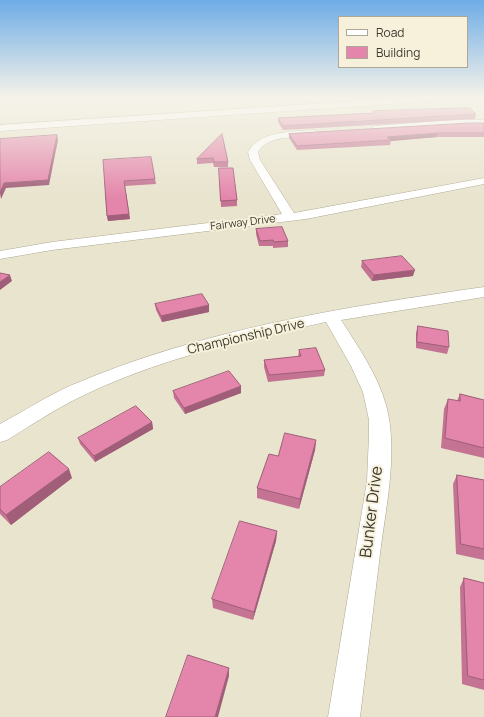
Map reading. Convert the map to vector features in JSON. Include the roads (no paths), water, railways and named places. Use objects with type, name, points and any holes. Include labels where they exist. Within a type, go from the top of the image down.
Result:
[{"type":"street","points":[[290,217],[255,160],[254,148],[271,138],[322,133]]},
{"type":"street","name":"Fairway Drive","points":[[0,255],[52,246],[290,217],[484,181]]},
{"type":"street","name":"Championship Drive","points":[[0,434],[49,405],[114,376],[222,340],[419,301],[484,292]]},
{"type":"street","name":"Bunker Drive","points":[[331,318],[362,368],[373,395],[379,418],[380,444],[378,481],[344,717]]}]
